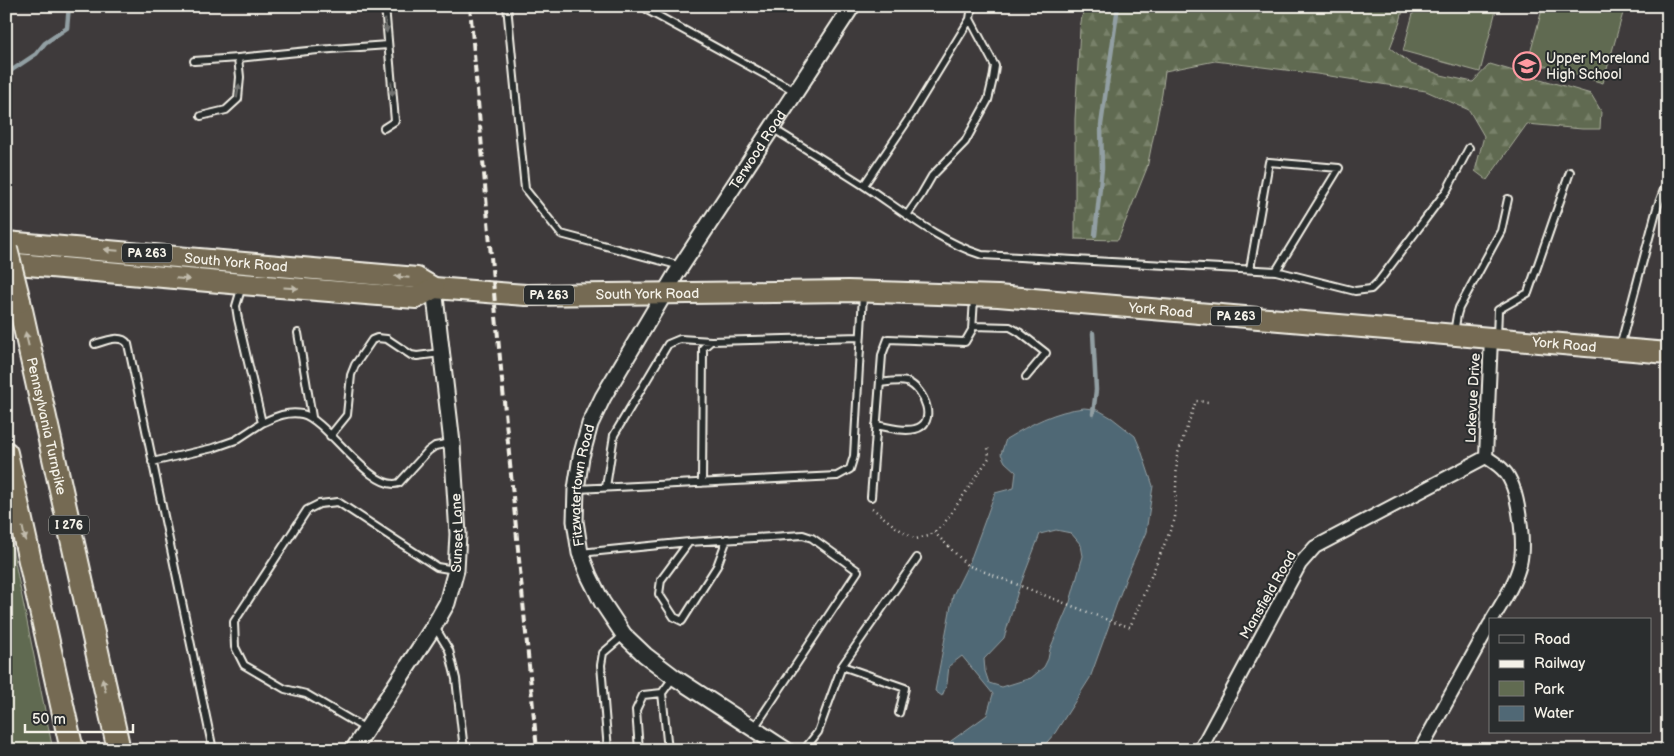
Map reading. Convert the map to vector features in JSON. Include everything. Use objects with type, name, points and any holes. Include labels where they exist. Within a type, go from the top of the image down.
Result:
[{"type":"highway","name":"South York Road","points":[[6,242],[417,278],[434,288],[526,295],[803,291]]},
{"type":"highway","name":"Pennsylvania Turnpike","points":[[6,249],[119,750]]},
{"type":"highway","name":"South York Road","points":[[6,263],[416,298],[434,288]]},
{"type":"highway","name":"York Road","points":[[803,291],[974,295],[1668,352]]},
{"type":"highway","points":[[6,452],[72,750]]},
{"type":"street","name":"Terwood Road","points":[[664,294],[852,6]]},
{"type":"street","name":"Sunset Lane","points":[[353,750],[434,626],[447,603],[456,570],[458,534],[452,443],[434,288]]},
{"type":"street","name":"Fitzwatertown Road","points":[[664,294],[598,406],[590,424],[581,457],[576,489],[575,521],[580,553],[602,602],[624,635],[674,677],[786,750]]},
{"type":"street","name":"Lakevue Drive","points":[[1493,618],[1509,590],[1520,564],[1522,535],[1516,494],[1505,471],[1486,457],[1494,338]]},
{"type":"street","name":"Mansfield Road","points":[[1200,750],[1300,564],[1314,548],[1486,457]]},
{"type":"street","points":[[1420,750],[1489,626]]},
{"type":"street","points":[[1666,750],[1668,746]]},
{"type":"lane","points":[[384,6],[395,121],[384,128]]},
{"type":"lane","points":[[507,6],[525,189],[561,234],[681,266]]},
{"type":"lane","points":[[644,6],[649,11],[796,92]]},
{"type":"lane","points":[[864,186],[912,114],[970,19],[972,6]]},
{"type":"lane","points":[[907,215],[922,195],[932,176],[965,142],[988,100],[995,66],[970,19]]},
{"type":"lane","points":[[194,61],[388,45]]},
{"type":"lane","points":[[202,116],[226,110],[238,99],[240,77],[238,58]]},
{"type":"lane","points":[[772,128],[962,249],[982,255],[1276,271],[1355,291],[1371,290],[1380,281],[1447,190],[1469,148]]},
{"type":"lane","points":[[1250,269],[1269,162],[1340,168],[1276,271]]},
{"type":"lane","points":[[1494,338],[1498,310],[1528,293],[1570,172]]},
{"type":"lane","points":[[1620,348],[1657,208],[1668,179]]},
{"type":"lane","points":[[1454,334],[1456,315],[1502,231],[1508,199]]},
{"type":"lane","points":[[242,284],[236,306],[237,313],[262,423]]},
{"type":"lane","points":[[576,489],[837,476],[850,469],[854,456],[863,291]]},
{"type":"lane","points":[[871,497],[882,355],[888,338],[965,342],[973,326],[974,295]]},
{"type":"lane","points":[[973,326],[1010,327],[1046,353],[1026,378]]},
{"type":"lane","points":[[298,333],[312,418]]},
{"type":"lane","points":[[330,436],[347,415],[355,365],[372,340],[382,337],[410,355],[441,353]]},
{"type":"lane","points":[[606,488],[614,435],[668,344],[680,339],[711,341],[860,337]]},
{"type":"lane","points":[[94,344],[120,339],[125,340],[128,344],[213,750]]},
{"type":"lane","points":[[702,483],[703,348],[711,341]]},
{"type":"lane","points":[[876,425],[905,430],[916,429],[925,423],[927,413],[926,400],[918,388],[905,382],[880,383]]},
{"type":"lane","points":[[152,462],[213,448],[236,440],[262,423],[287,413],[302,414],[312,418],[351,457],[371,473],[388,484],[393,485],[399,483],[428,450],[435,446],[452,443]]},
{"type":"lane","points":[[366,730],[306,694],[286,689],[244,664],[235,647],[234,622],[307,510],[319,504],[338,502],[437,567],[456,570]]},
{"type":"lane","points":[[580,553],[689,542],[803,535],[812,538],[858,571],[754,728]]},
{"type":"lane","points":[[689,542],[661,580],[659,594],[674,617],[682,620],[717,566],[727,539]]},
{"type":"lane","points":[[804,750],[818,732],[842,666],[917,558]]},
{"type":"lane","points":[[434,626],[449,650],[456,679],[464,750]]},
{"type":"lane","points":[[608,750],[601,665],[603,653],[624,635]]},
{"type":"lane","points":[[842,666],[905,688],[899,713]]},
{"type":"lane","points":[[668,750],[662,693],[674,677]]},
{"type":"lane","points":[[639,750],[636,710],[643,695],[662,693]]},
{"type":"path","points":[[934,532],[967,566],[1130,627],[1175,519],[1177,456],[1188,421],[1196,401],[1208,402]]},
{"type":"path","points":[[871,497],[870,506],[897,528],[916,539],[929,536],[943,525],[989,458],[988,447]]},
{"type":"green space","points":[[1084,6],[1404,6],[1390,48],[1411,64],[1441,75],[1473,82],[1490,64],[1591,94],[1601,111],[1600,129],[1527,124],[1487,180],[1475,171],[1484,136],[1469,110],[1426,91],[1215,61],[1165,71],[1147,168],[1118,240],[1075,239],[1075,119],[1080,28]]},
{"type":"green space","points":[[1415,6],[1497,6],[1480,72],[1403,51]]},
{"type":"green space","points":[[1543,6],[1625,6],[1603,83],[1528,61]]},
{"type":"green space","points":[[6,518],[53,750],[6,750]]},
{"type":"water","points":[[1084,408],[1100,411],[1135,436],[1153,486],[1146,532],[1126,578],[1090,678],[1055,733],[1040,750],[942,750],[944,746],[987,715],[993,694],[962,656],[949,666],[947,684],[942,696],[935,691],[953,595],[970,561],[995,493],[1014,488],[1016,472],[1005,462],[1001,454],[1006,439],[1044,419]],"holes":[[[1056,530],[1071,533],[1081,545],[1083,556],[1070,602],[1044,667],[1031,678],[1002,687],[989,683],[984,659],[1004,638],[1018,591],[1040,534]]]},
{"type":"waterway","points":[[6,74],[36,54],[45,43],[67,28],[69,6]]},
{"type":"waterway","points":[[1095,235],[1102,168],[1101,125],[1118,6]]},
{"type":"waterway","points":[[1093,333],[1096,390],[1093,414]]},
{"type":"railway","points":[[470,6],[496,316],[537,750]]},
{"type":"place","name":"Upper Moreland High School","points":[[1527,66]]}]
